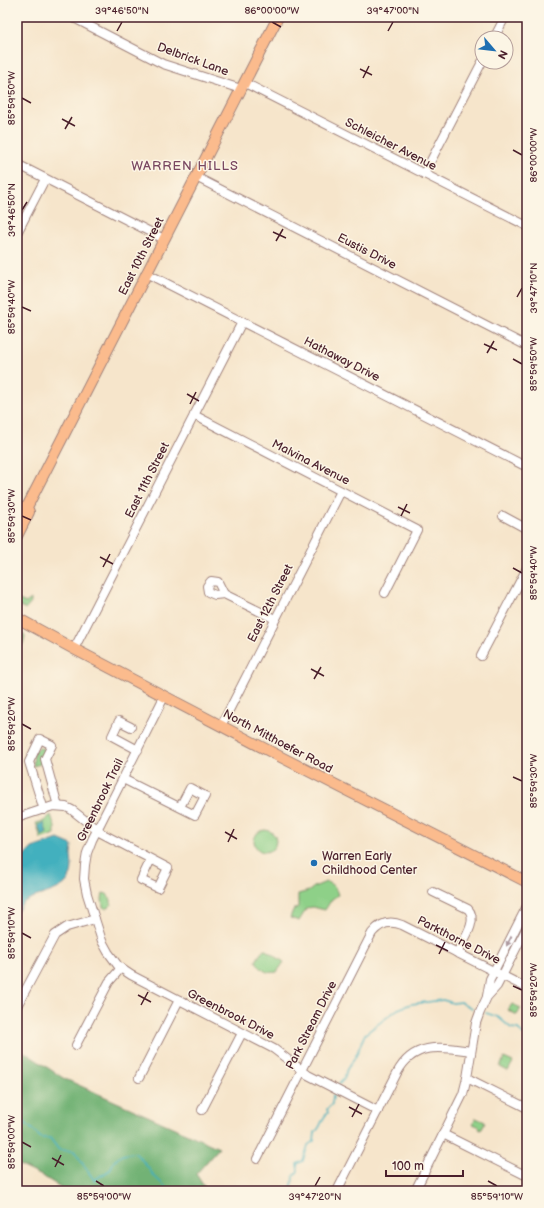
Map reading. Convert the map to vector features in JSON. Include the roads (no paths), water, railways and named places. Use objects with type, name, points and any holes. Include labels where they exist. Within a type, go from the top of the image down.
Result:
[{"type":"main road","name":"East 10th Street","points":[[17,536],[29,512],[27,507],[278,17]]},
{"type":"main road","name":"East 10th Street","points":[[17,515],[20,508],[27,507]]},
{"type":"main road","name":"North Mitthoefer Road","points":[[18,617],[164,697],[527,882]]},
{"type":"street","name":"Delbrick Lane","points":[[72,17],[163,64],[243,86]]},
{"type":"street","points":[[498,30],[505,17]]},
{"type":"street","points":[[424,174],[478,70]]},
{"type":"street","name":"Schleicher Avenue","points":[[243,86],[527,226]]},
{"type":"street","points":[[17,164],[164,240]]},
{"type":"street","name":"Eustis Drive","points":[[196,177],[527,346]]},
{"type":"street","points":[[17,233],[45,179]]},
{"type":"street","name":"Hathaway Drive","points":[[146,274],[527,467]]},
{"type":"street","name":"East 11th Street","points":[[74,649],[242,322]]},
{"type":"street","name":"Malvina Avenue","points":[[194,415],[417,530],[385,593]]},
{"type":"street","name":"East 12th Street","points":[[221,726],[341,491]]},
{"type":"street","points":[[503,516],[527,529]]},
{"type":"street","points":[[480,656],[527,568]]},
{"type":"street","points":[[224,594],[276,620]]},
{"type":"street","name":"Greenbrook Trail","points":[[95,919],[86,891],[84,870],[87,853],[97,830],[164,697]]},
{"type":"street","points":[[131,726],[119,721],[112,736],[138,750]]},
{"type":"street","points":[[44,810],[29,762],[40,740],[52,745],[45,759],[58,806]]},
{"type":"street","points":[[123,779],[180,807]]},
{"type":"street","points":[[17,818],[58,806],[66,807],[72,810],[101,834],[151,859]]},
{"type":"street","points":[[433,892],[468,909],[472,914],[472,923],[457,953]]},
{"type":"street","points":[[417,1190],[460,1101],[467,1078],[476,1023],[487,997],[490,979],[527,906]]},
{"type":"street","points":[[17,1006],[54,935],[67,927],[95,919]]},
{"type":"street","name":"Greenbrook Drive","points":[[95,919],[105,948],[113,960],[131,975],[278,1052],[310,1077],[378,1111]]},
{"type":"street","name":"Park Stream Drive","points":[[257,1159],[372,933],[376,927],[385,923],[395,922],[402,925]]},
{"type":"street","name":"Parkthorne Drive","points":[[402,925],[527,988]]},
{"type":"street","points":[[487,997],[497,986],[527,927]]},
{"type":"street","points":[[76,1045],[110,981],[121,968]]},
{"type":"street","points":[[139,1078],[179,1000]]},
{"type":"street","points":[[202,1110],[242,1033]]},
{"type":"street","points":[[337,1191],[399,1069],[407,1059],[426,1049],[438,1047],[471,1051]]},
{"type":"street","points":[[467,1078],[527,1108]]},
{"type":"street","points":[[443,1134],[527,1176]]},
{"type":"water","points":[[44,823],[47,833],[42,836],[38,825]]},
{"type":"water","points":[[58,839],[72,845],[72,868],[68,880],[57,889],[27,900],[22,904],[17,912],[17,864],[32,848]]},
{"type":"waterway","points":[[339,1084],[344,1079],[347,1069],[355,1058],[365,1034],[398,1009],[411,1004],[443,1000],[453,1003],[460,1002],[472,1008]]},
{"type":"waterway","points":[[486,1013],[498,1017],[511,1028],[518,1029],[527,1036]]},
{"type":"waterway","points":[[288,1191],[292,1186],[293,1177],[298,1171],[297,1164],[303,1161],[308,1145],[314,1141],[315,1132],[318,1130],[325,1115],[328,1113],[327,1109],[332,1104],[333,1095]]},
{"type":"waterway","points":[[17,1115],[41,1138],[50,1138],[59,1150],[74,1151],[94,1180],[110,1170],[114,1161],[122,1155],[135,1153],[155,1177],[170,1191]]},
{"type":"place","name":"Warren Early Childhood Center","points":[[314,863]]},
{"type":"district","name":"WARREN HILLS","points":[[185,165]]}]
